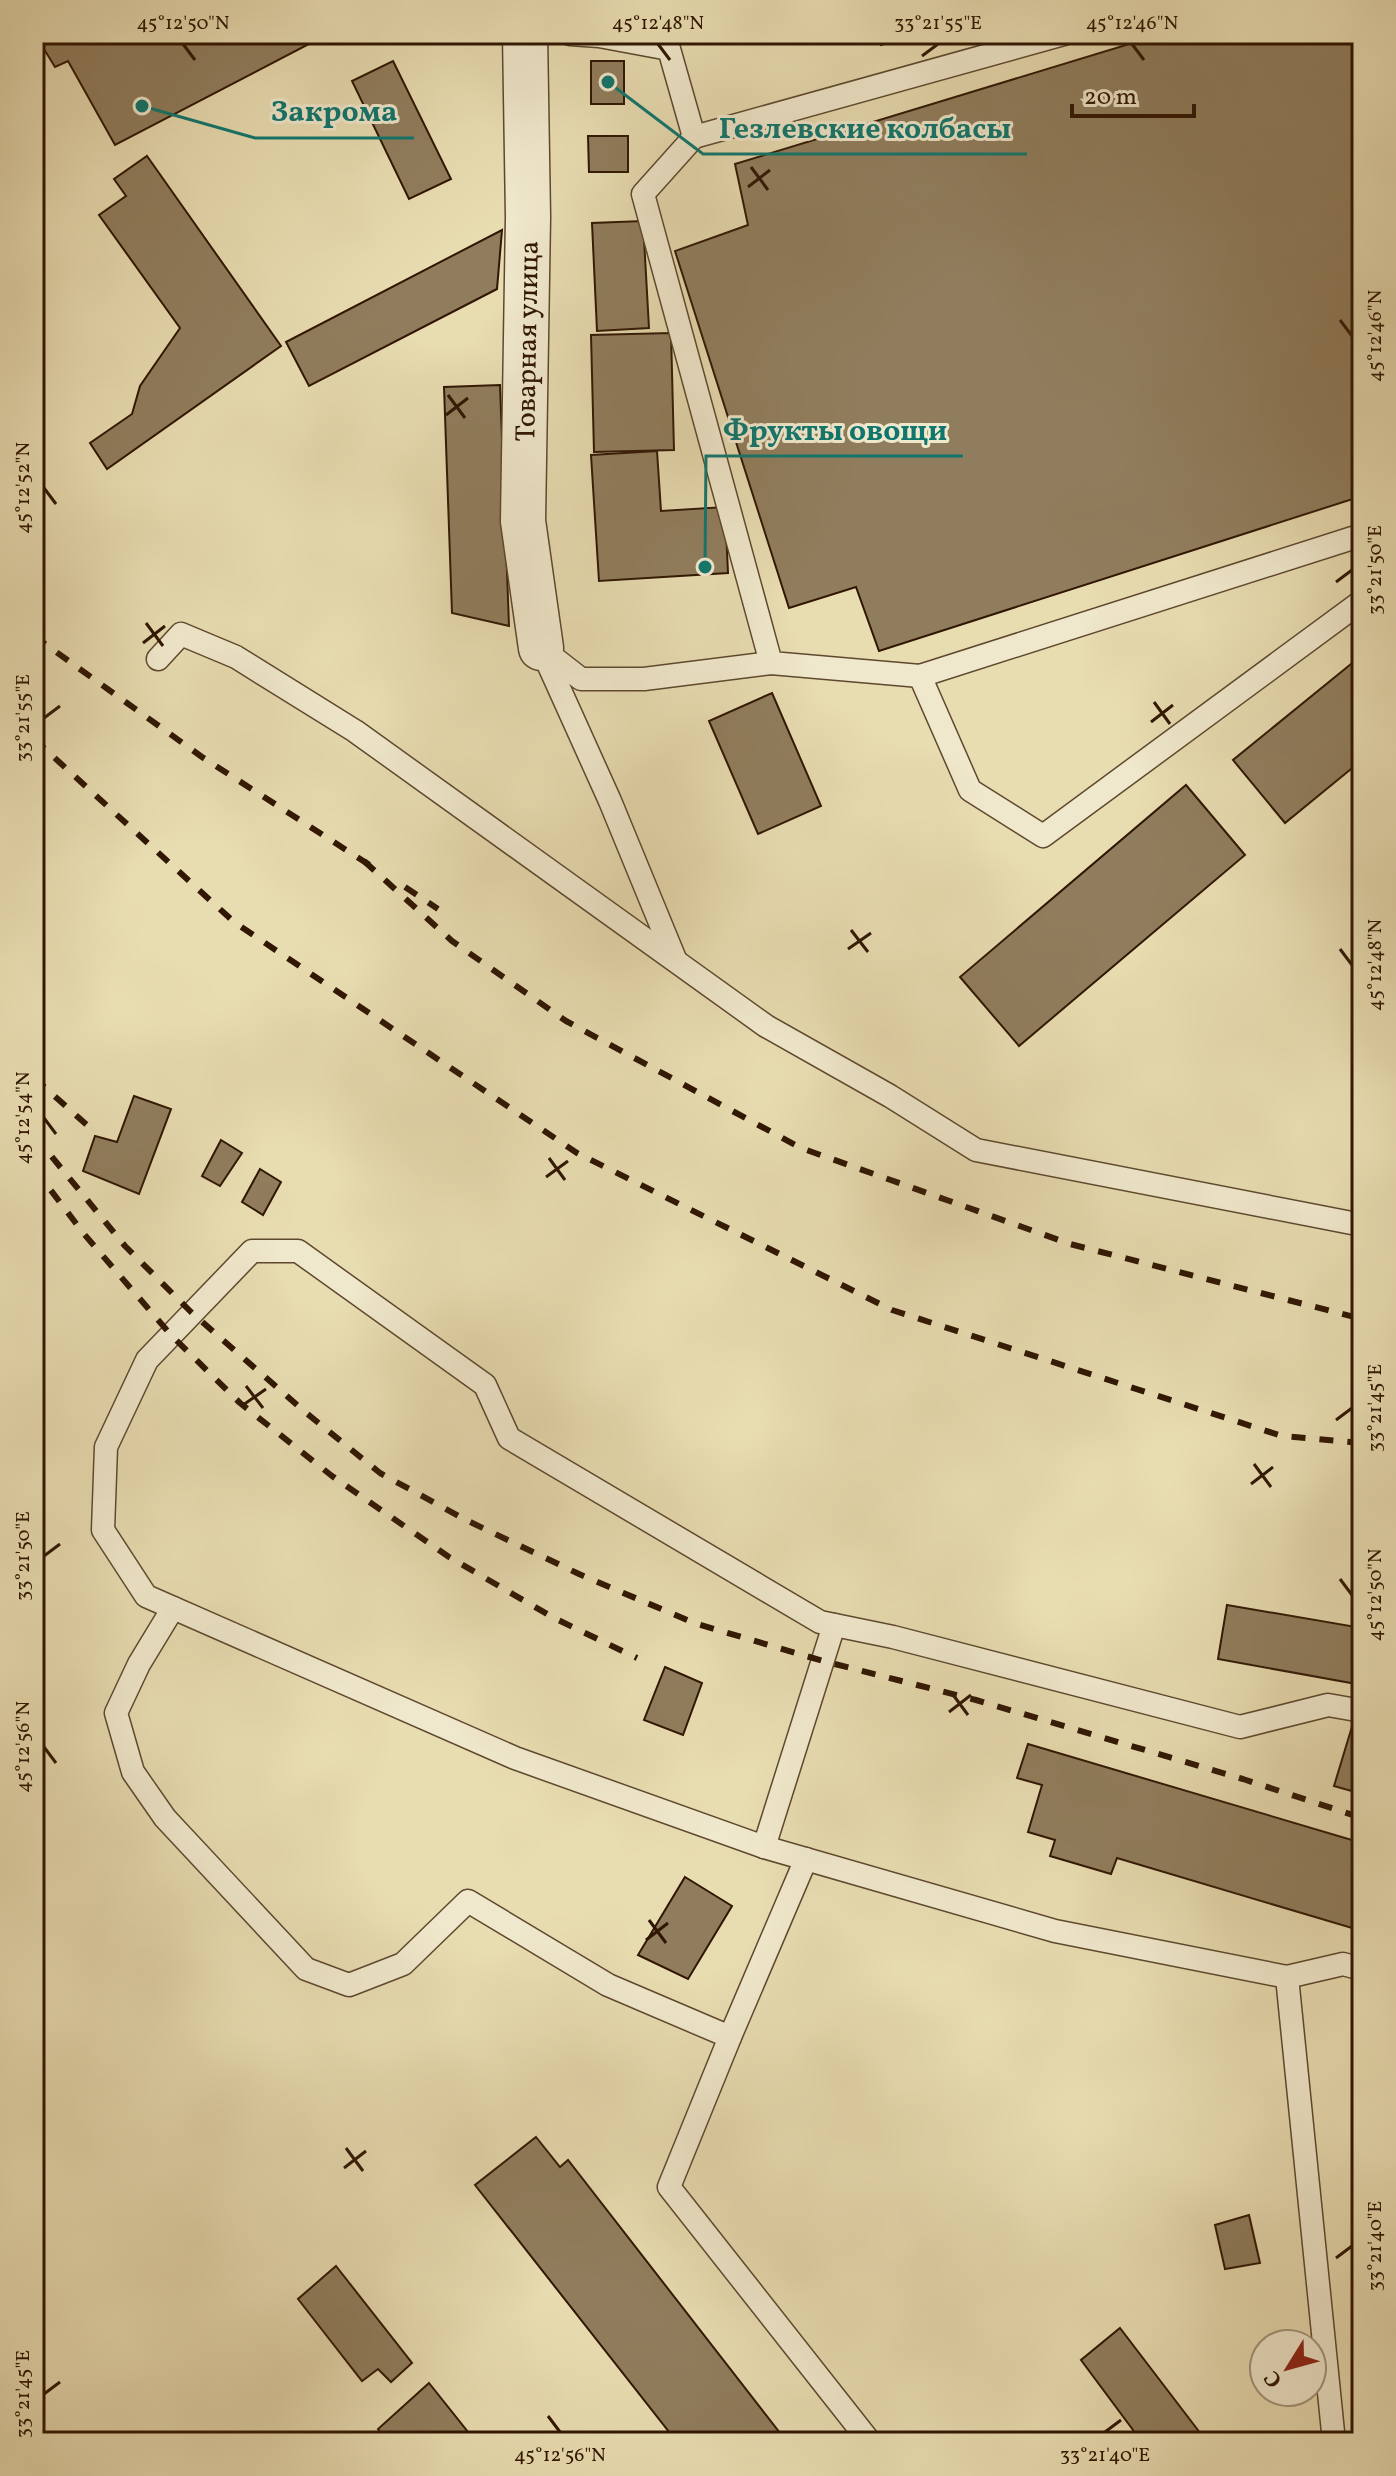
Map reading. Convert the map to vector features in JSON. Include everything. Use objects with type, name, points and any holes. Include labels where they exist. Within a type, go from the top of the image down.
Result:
[{"type":"street","name":"Товарная улица","points":[[525,34],[528,217],[523,521],[541,648]]},
{"type":"lane","points":[[570,34],[669,49],[694,137]]},
{"type":"lane","points":[[771,663],[643,194],[694,137],[1064,34]]},
{"type":"lane","points":[[541,648],[581,679],[644,679],[771,663],[920,676],[1362,535]]},
{"type":"lane","points":[[920,676],[970,790],[1043,836],[1362,601]]},
{"type":"lane","points":[[158,659],[181,634],[236,657],[355,731],[766,1026],[890,1096],[976,1150],[1362,1225]]},
{"type":"lane","points":[[541,648],[610,801],[676,960]]},
{"type":"lane","points":[[1362,1711],[1328,1705],[1240,1727],[893,1637],[820,1622],[509,1438],[485,1385],[298,1251],[252,1251],[191,1312],[147,1360],[106,1447],[103,1530],[146,1596],[515,1758],[764,1847],[1055,1931],[1287,1977],[1343,1964],[1362,1969]]},
{"type":"lane","points":[[173,1608],[139,1664],[116,1713],[133,1772],[165,1818],[306,1969],[349,1985],[403,1964],[468,1901],[608,1985],[730,2037]]},
{"type":"lane","points":[[764,1847],[834,1625]]},
{"type":"lane","points":[[806,1859],[669,2187],[870,2442]]},
{"type":"lane","points":[[1287,1977],[1334,2442]]},
{"type":"building","points":[[34,34],[328,34],[115,145],[68,61],[55,67]]},
{"type":"building","points":[[877,34],[917,34],[881,45]]},
{"type":"building","points":[[1162,34],[1362,34],[1362,496],[879,651],[856,587],[789,608],[675,251],[748,225],[735,164]]},
{"type":"building","points":[[393,61],[451,179],[409,199],[352,81]]},
{"type":"building","points":[[591,61],[624,61],[624,104],[591,104]]},
{"type":"building","points":[[588,136],[628,136],[628,172],[589,172]]},
{"type":"building","points":[[147,156],[281,346],[107,469],[90,443],[132,414],[140,386],[180,328],[99,215],[126,196],[114,179]]},
{"type":"building","points":[[643,221],[649,328],[597,331],[592,223]]},
{"type":"building","points":[[502,230],[497,289],[309,386],[286,342]]},
{"type":"building","points":[[671,333],[674,450],[594,452],[591,335]]},
{"type":"building","points":[[500,385],[509,626],[452,613],[444,387]]},
{"type":"building","points":[[657,451],[661,511],[725,507],[728,573],[599,581],[591,455]]},
{"type":"building","points":[[1362,655],[1362,760],[1285,823],[1233,760]]},
{"type":"building","points":[[772,693],[821,806],[758,834],[709,721]]},
{"type":"building","points":[[1186,785],[1245,855],[1019,1046],[960,977]]},
{"type":"building","points":[[134,1096],[171,1109],[139,1194],[83,1171],[95,1136],[117,1142]]},
{"type":"building","points":[[221,1140],[242,1153],[220,1186],[202,1176]]},
{"type":"building","points":[[260,1169],[281,1182],[263,1215],[242,1202]]},
{"type":"building","points":[[1227,1605],[1362,1628],[1362,1685],[1218,1659]]},
{"type":"building","points":[[665,1667],[702,1683],[683,1735],[644,1720]]},
{"type":"building","points":[[1354,1720],[1362,1723],[1362,1794],[1334,1786]]},
{"type":"building","points":[[1028,1744],[1362,1843],[1362,1931],[1117,1858],[1111,1874],[1050,1856],[1055,1840],[1028,1832],[1042,1785],[1017,1778]]},
{"type":"building","points":[[685,1877],[732,1906],[688,1979],[638,1955]]},
{"type":"building","points":[[536,2137],[560,2167],[568,2160],[787,2442],[677,2442],[475,2185]]},
{"type":"building","points":[[1249,2215],[1260,2263],[1225,2269],[1215,2225]]},
{"type":"building","points":[[336,2266],[412,2363],[391,2382],[378,2369],[362,2381],[298,2299]]},
{"type":"building","points":[[1120,2328],[1207,2442],[1142,2442],[1081,2360]]},
{"type":"building","points":[[429,2383],[476,2442],[388,2442],[378,2429]]},
{"type":"railway","points":[[34,636],[202,757],[371,866]]},
{"type":"railway","points":[[34,739],[234,922],[577,1153],[892,1310],[1282,1436],[1362,1443]]},
{"type":"railway","points":[[364,861],[452,941],[566,1021],[801,1148],[1070,1244],[1362,1319]]},
{"type":"railway","points":[[405,887],[438,909]]},
{"type":"railway","points":[[34,1078],[87,1125]]},
{"type":"railway","points":[[34,1135],[125,1246],[191,1312],[380,1473],[466,1520],[579,1574],[694,1623],[823,1661],[976,1700],[1243,1779],[1362,1818]]},
{"type":"railway","points":[[34,1168],[84,1234],[171,1335],[240,1403],[332,1476],[449,1557],[554,1618],[637,1658]]},
{"type":"place","name":"Гезлевские колбасы","points":[[608,82]]},
{"type":"place","name":"Закрома","points":[[142,106]]},
{"type":"place","name":"Фрукты овощи","points":[[705,567]]}]
